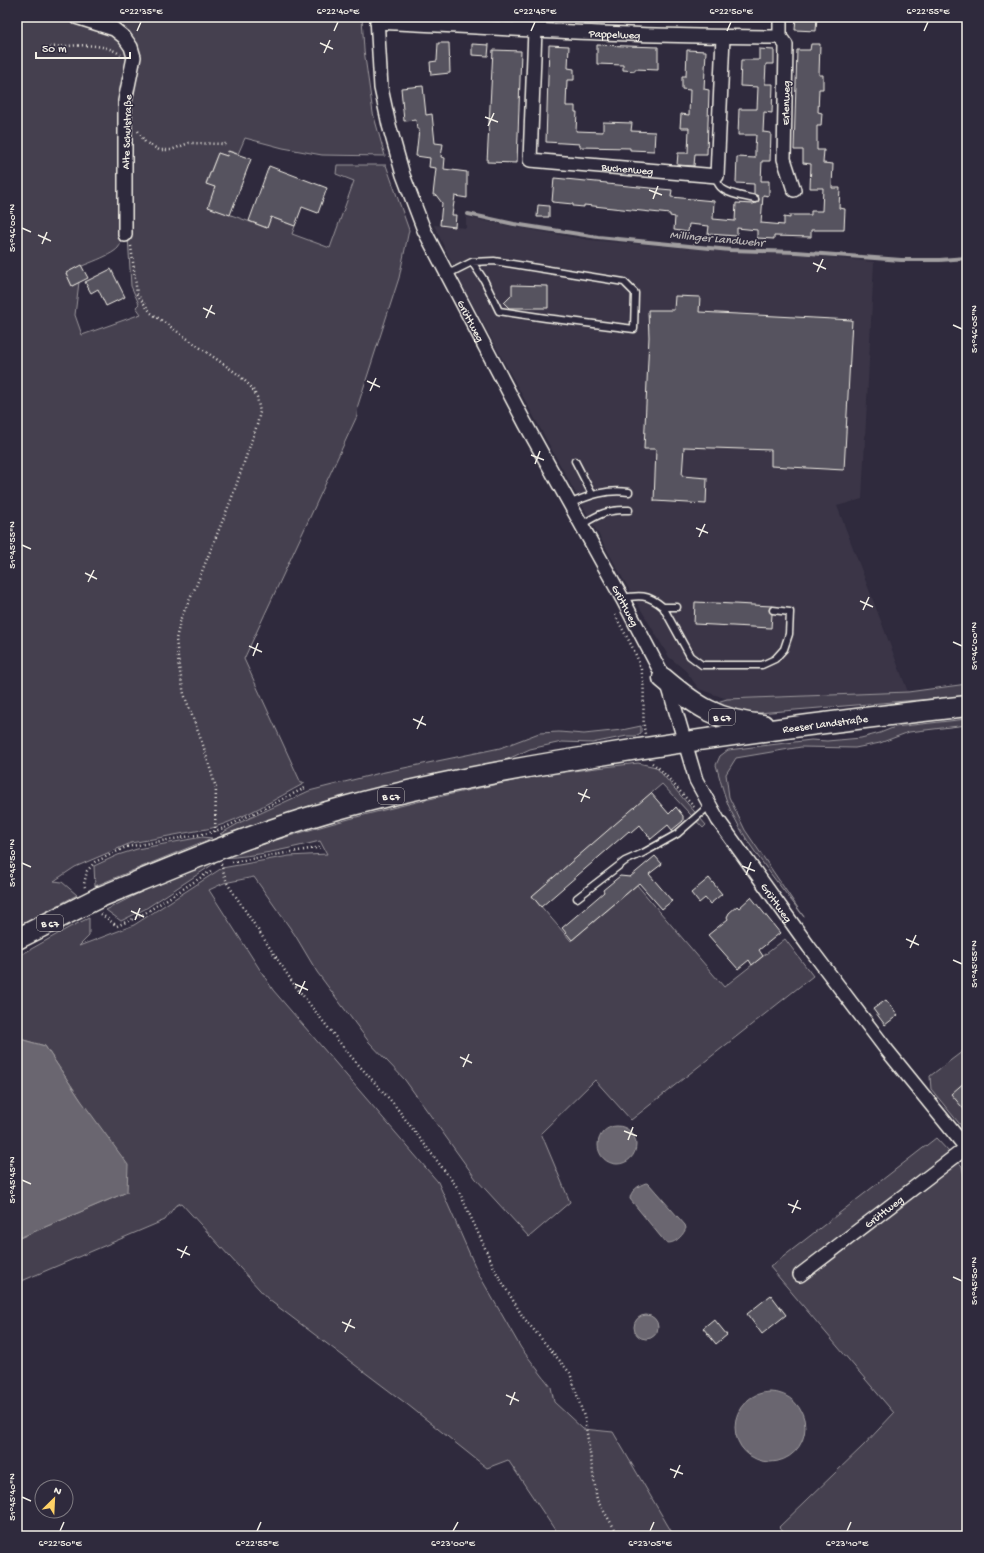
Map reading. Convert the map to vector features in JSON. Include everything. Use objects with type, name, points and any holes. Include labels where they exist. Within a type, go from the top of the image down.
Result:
[{"type":"main road","name":"B 67","points":[[663,678],[696,705],[716,715],[748,723],[793,728]]},
{"type":"main road","name":"Reeser Landstraße","points":[[684,742],[967,706]]},
{"type":"main road","name":"B 67","points":[[17,939],[100,897],[219,848],[274,828],[328,812],[420,788],[479,776],[548,763],[684,742]]},
{"type":"street","name":"Alte Schulstraße","points":[[76,17],[114,29],[124,37],[131,47],[134,57],[125,101],[125,229]]},
{"type":"street","name":"Erlenweg","points":[[780,17],[780,37],[786,45],[784,159],[794,190]]},
{"type":"street","name":"Pappelweg","points":[[377,20],[535,30],[723,37],[780,37]]},
{"type":"street","name":"Grüttweg","points":[[377,20],[382,88],[389,124],[403,175],[424,230],[446,275],[569,504],[622,598],[669,688],[696,780],[718,820],[814,954],[886,1049],[967,1149],[800,1275]]},
{"type":"street","name":"Buchenweg","points":[[535,30],[530,160],[716,176]]},
{"type":"street","points":[[716,176],[723,37]]},
{"type":"lane","points":[[716,176],[718,185],[724,190],[739,196],[755,199]]},
{"type":"lane","points":[[446,275],[472,262],[494,261],[624,282],[636,293],[634,329],[499,311],[484,280],[472,262]]},
{"type":"lane","points":[[575,461],[592,494]]},
{"type":"lane","points":[[569,504],[592,494],[617,490],[629,492]]},
{"type":"lane","points":[[581,525],[599,514],[608,511],[616,509],[629,510]]},
{"type":"lane","points":[[622,598],[644,596],[656,601],[662,607],[690,656],[702,665],[762,664],[774,659],[784,649],[789,634],[790,612],[772,610]]},
{"type":"lane","points":[[662,607],[677,607]]},
{"type":"lane","points":[[577,898],[625,861],[677,834],[710,805]]},
{"type":"path","points":[[125,229],[128,226],[137,294],[151,313],[239,375],[252,388],[257,397],[260,412],[257,425],[231,500],[196,586],[181,618],[176,639],[184,694],[203,745],[216,788],[214,831],[219,848],[221,864],[227,883],[293,983],[348,1053],[393,1102],[457,1186],[496,1272],[523,1317],[570,1373],[585,1420],[597,1500],[619,1536]]},
{"type":"shaded area","points":[[17,17],[66,17],[114,33],[124,41],[129,51],[130,61],[122,99],[122,236],[120,244],[118,248],[108,255],[66,273],[72,286],[79,282],[75,315],[82,335],[141,314],[136,307],[139,304],[131,286],[128,236],[128,100],[137,60],[136,50],[130,37],[116,28],[85,17],[362,17],[364,50],[373,113],[385,156],[322,155],[283,148],[245,138],[238,154],[229,151],[227,156],[218,153],[206,183],[215,187],[209,207],[267,228],[271,217],[295,226],[292,234],[330,248],[354,181],[336,174],[337,165],[386,165],[409,230],[399,278],[358,405],[357,416],[244,659],[301,783],[305,783],[260,808],[224,824],[212,828],[131,843],[75,867],[54,881],[62,882],[77,895],[17,927]]},
{"type":"shaded area","points":[[466,217],[590,240],[731,252],[797,254],[874,262],[862,499],[837,506],[908,692],[727,699],[699,689],[686,671],[669,657],[627,586],[461,283],[434,225],[466,228]]},
{"type":"shaded area","points":[[967,684],[967,696],[746,714],[707,705],[727,699],[908,692]]},
{"type":"shaded area","points":[[967,719],[967,725],[909,732],[880,743],[855,748],[801,747],[736,758],[726,774],[729,797],[745,830],[804,917],[758,856],[734,817],[726,798],[716,765],[720,756],[728,750],[811,740],[827,741],[861,738],[895,727]]},
{"type":"shaded area","points":[[641,726],[641,733],[635,736],[627,736],[592,743],[562,742],[530,749],[508,759],[384,787],[307,807],[223,835],[220,834],[241,822],[309,791],[380,773],[500,748],[539,733],[559,732],[584,734],[622,730]]},
{"type":"shaded area","points":[[638,763],[656,767],[706,825],[703,828],[662,784],[532,896],[571,941],[637,885],[724,987],[785,939],[813,976],[631,1120],[595,1080],[541,1133],[570,1202],[529,1237],[476,1179],[405,1080],[369,1042],[317,972],[295,935],[254,877],[224,883],[209,890],[273,990],[438,1182],[478,1273],[521,1348],[551,1387],[554,1402],[583,1429],[613,1432],[674,1536],[559,1536],[508,1460],[487,1468],[408,1405],[269,1300],[181,1203],[175,1206],[165,1220],[17,1283],[17,1239],[127,1192],[80,1099],[45,1046],[20,1039],[17,1041],[17,957],[89,918],[89,936],[79,946],[134,925],[222,868],[289,856],[327,854],[320,841],[272,852],[223,858],[295,834],[406,805],[518,780],[578,770]]},
{"type":"shaded area","points":[[202,837],[212,838],[95,886],[94,866],[118,855],[137,849]]},
{"type":"shaded area","points":[[214,861],[215,863],[145,909],[121,921],[106,910],[151,887]]},
{"type":"shaded area","points":[[20,1039],[45,1046],[80,1099],[128,1165],[127,1192],[17,1239],[17,1041]]},
{"type":"shaded area","points":[[967,1048],[967,1133],[931,1089],[930,1076]]},
{"type":"shaded area","points":[[613,1126],[621,1126],[631,1131],[635,1138],[635,1152],[631,1159],[621,1164],[613,1164],[603,1159],[601,1156],[598,1149],[598,1141],[603,1131],[606,1129]]},
{"type":"shaded area","points":[[936,1138],[962,1166],[965,1181],[967,1183],[967,1346],[963,1349],[967,1354],[967,1536],[787,1536],[779,1527],[864,1445],[894,1413],[770,1267]]},
{"type":"shaded area","points":[[646,1183],[649,1184],[685,1225],[685,1231],[680,1237],[671,1243],[665,1242],[630,1199],[630,1196],[635,1189]]},
{"type":"shaded area","points":[[646,1315],[655,1318],[658,1327],[655,1336],[646,1339],[637,1336],[634,1327],[637,1318]]},
{"type":"shaded area","points":[[770,1392],[783,1395],[795,1402],[802,1414],[805,1427],[802,1440],[795,1452],[783,1459],[770,1462],[757,1459],[745,1452],[738,1440],[735,1427],[738,1414],[745,1402],[757,1395]]},
{"type":"building","points":[[796,17],[817,17],[816,31],[795,30]]},
{"type":"building","points":[[438,43],[449,43],[450,73],[431,75],[430,62],[437,61]]},
{"type":"building","points":[[472,44],[489,45],[488,56],[472,55]]},
{"type":"building","points":[[811,44],[820,44],[819,75],[823,75],[823,89],[819,89],[818,112],[822,113],[821,126],[817,126],[817,150],[824,150],[823,163],[833,164],[832,188],[840,188],[839,208],[845,209],[844,230],[811,230],[811,237],[774,236],[774,239],[757,238],[757,230],[737,228],[737,236],[708,234],[709,226],[689,224],[688,232],[674,230],[675,217],[670,216],[670,214],[584,205],[584,207],[573,206],[573,204],[552,202],[554,178],[607,183],[672,190],[671,197],[714,201],[713,219],[735,221],[736,203],[753,204],[759,200],[758,196],[754,194],[754,184],[736,183],[737,157],[755,158],[756,135],[738,135],[739,109],[757,109],[758,87],[740,86],[741,60],[759,60],[759,49],[774,50],[774,64],[766,64],[765,84],[773,84],[772,113],[764,112],[763,132],[771,133],[770,161],[762,161],[761,181],[769,181],[769,196],[763,195],[761,223],[784,225],[784,217],[790,218],[790,215],[811,215],[811,211],[822,211],[823,188],[810,188],[811,164],[803,163],[803,150],[794,150],[797,50],[810,50]]},
{"type":"building","points":[[549,45],[569,46],[568,68],[574,69],[574,80],[567,80],[566,106],[575,106],[575,112],[577,112],[576,131],[603,132],[603,122],[632,123],[631,131],[655,132],[654,151],[630,150],[630,148],[580,147],[580,144],[546,142]]},
{"type":"building","points":[[597,45],[658,47],[658,70],[623,70],[623,65],[597,64]]},
{"type":"building","points":[[493,50],[521,51],[517,163],[487,162]]},
{"type":"building","points":[[687,50],[706,51],[704,89],[709,90],[707,154],[695,154],[694,166],[677,165],[678,153],[688,153],[689,128],[680,128],[681,114],[689,115],[690,90],[682,89],[682,76],[686,76]]},
{"type":"building","points":[[423,86],[426,115],[432,114],[435,143],[443,144],[441,157],[445,158],[444,169],[467,172],[467,198],[455,196],[452,215],[456,215],[455,227],[440,225],[442,203],[436,195],[433,195],[436,168],[429,167],[430,158],[416,156],[419,129],[417,129],[416,120],[404,121],[401,88]]},
{"type":"building","points":[[228,151],[251,159],[230,215],[208,207],[215,187],[206,184],[218,153],[227,156]]},
{"type":"building","points":[[269,166],[327,188],[318,213],[302,207],[295,226],[271,217],[267,228],[249,221]]},
{"type":"building","points":[[538,205],[549,206],[549,217],[537,217]]},
{"type":"building","points":[[81,265],[88,278],[72,286],[66,273]]},
{"type":"building","points":[[111,269],[125,297],[106,306],[98,289],[91,293],[85,282]]},
{"type":"building","points":[[512,285],[548,286],[548,308],[509,308],[504,303],[512,295]]},
{"type":"building","points":[[675,296],[700,297],[699,312],[852,320],[844,470],[771,466],[771,450],[684,447],[682,476],[707,478],[706,504],[654,501],[656,449],[644,449],[649,337],[648,310],[674,310]]},
{"type":"building","points":[[695,602],[772,606],[769,610],[772,614],[771,628],[694,624]]},
{"type":"building","points":[[651,793],[669,814],[676,807],[683,816],[683,821],[672,830],[668,825],[651,839],[640,825],[631,833],[629,831],[541,907],[532,896]]},
{"type":"building","points":[[655,856],[662,864],[649,874],[672,901],[662,909],[639,883],[572,940],[562,928],[604,892],[603,890],[620,876],[630,877]]},
{"type":"building","points":[[709,878],[722,894],[710,904],[705,898],[699,903],[691,893]]},
{"type":"building","points":[[751,897],[780,933],[759,950],[763,956],[752,965],[749,960],[738,969],[708,935],[728,919],[727,917],[729,913],[737,906],[739,908]]},
{"type":"building","points":[[886,1000],[898,1015],[885,1025],[873,1009]]},
{"type":"building","points":[[967,1080],[967,1113],[951,1094]]},
{"type":"building","points":[[771,1295],[786,1315],[762,1334],[747,1314]]},
{"type":"building","points":[[714,1319],[727,1335],[716,1344],[703,1328]]},
{"type":"waterway","name":"Millinger Landwehr","points":[[468,214],[514,224],[598,237],[730,250],[796,252],[901,260],[967,258]]}]
